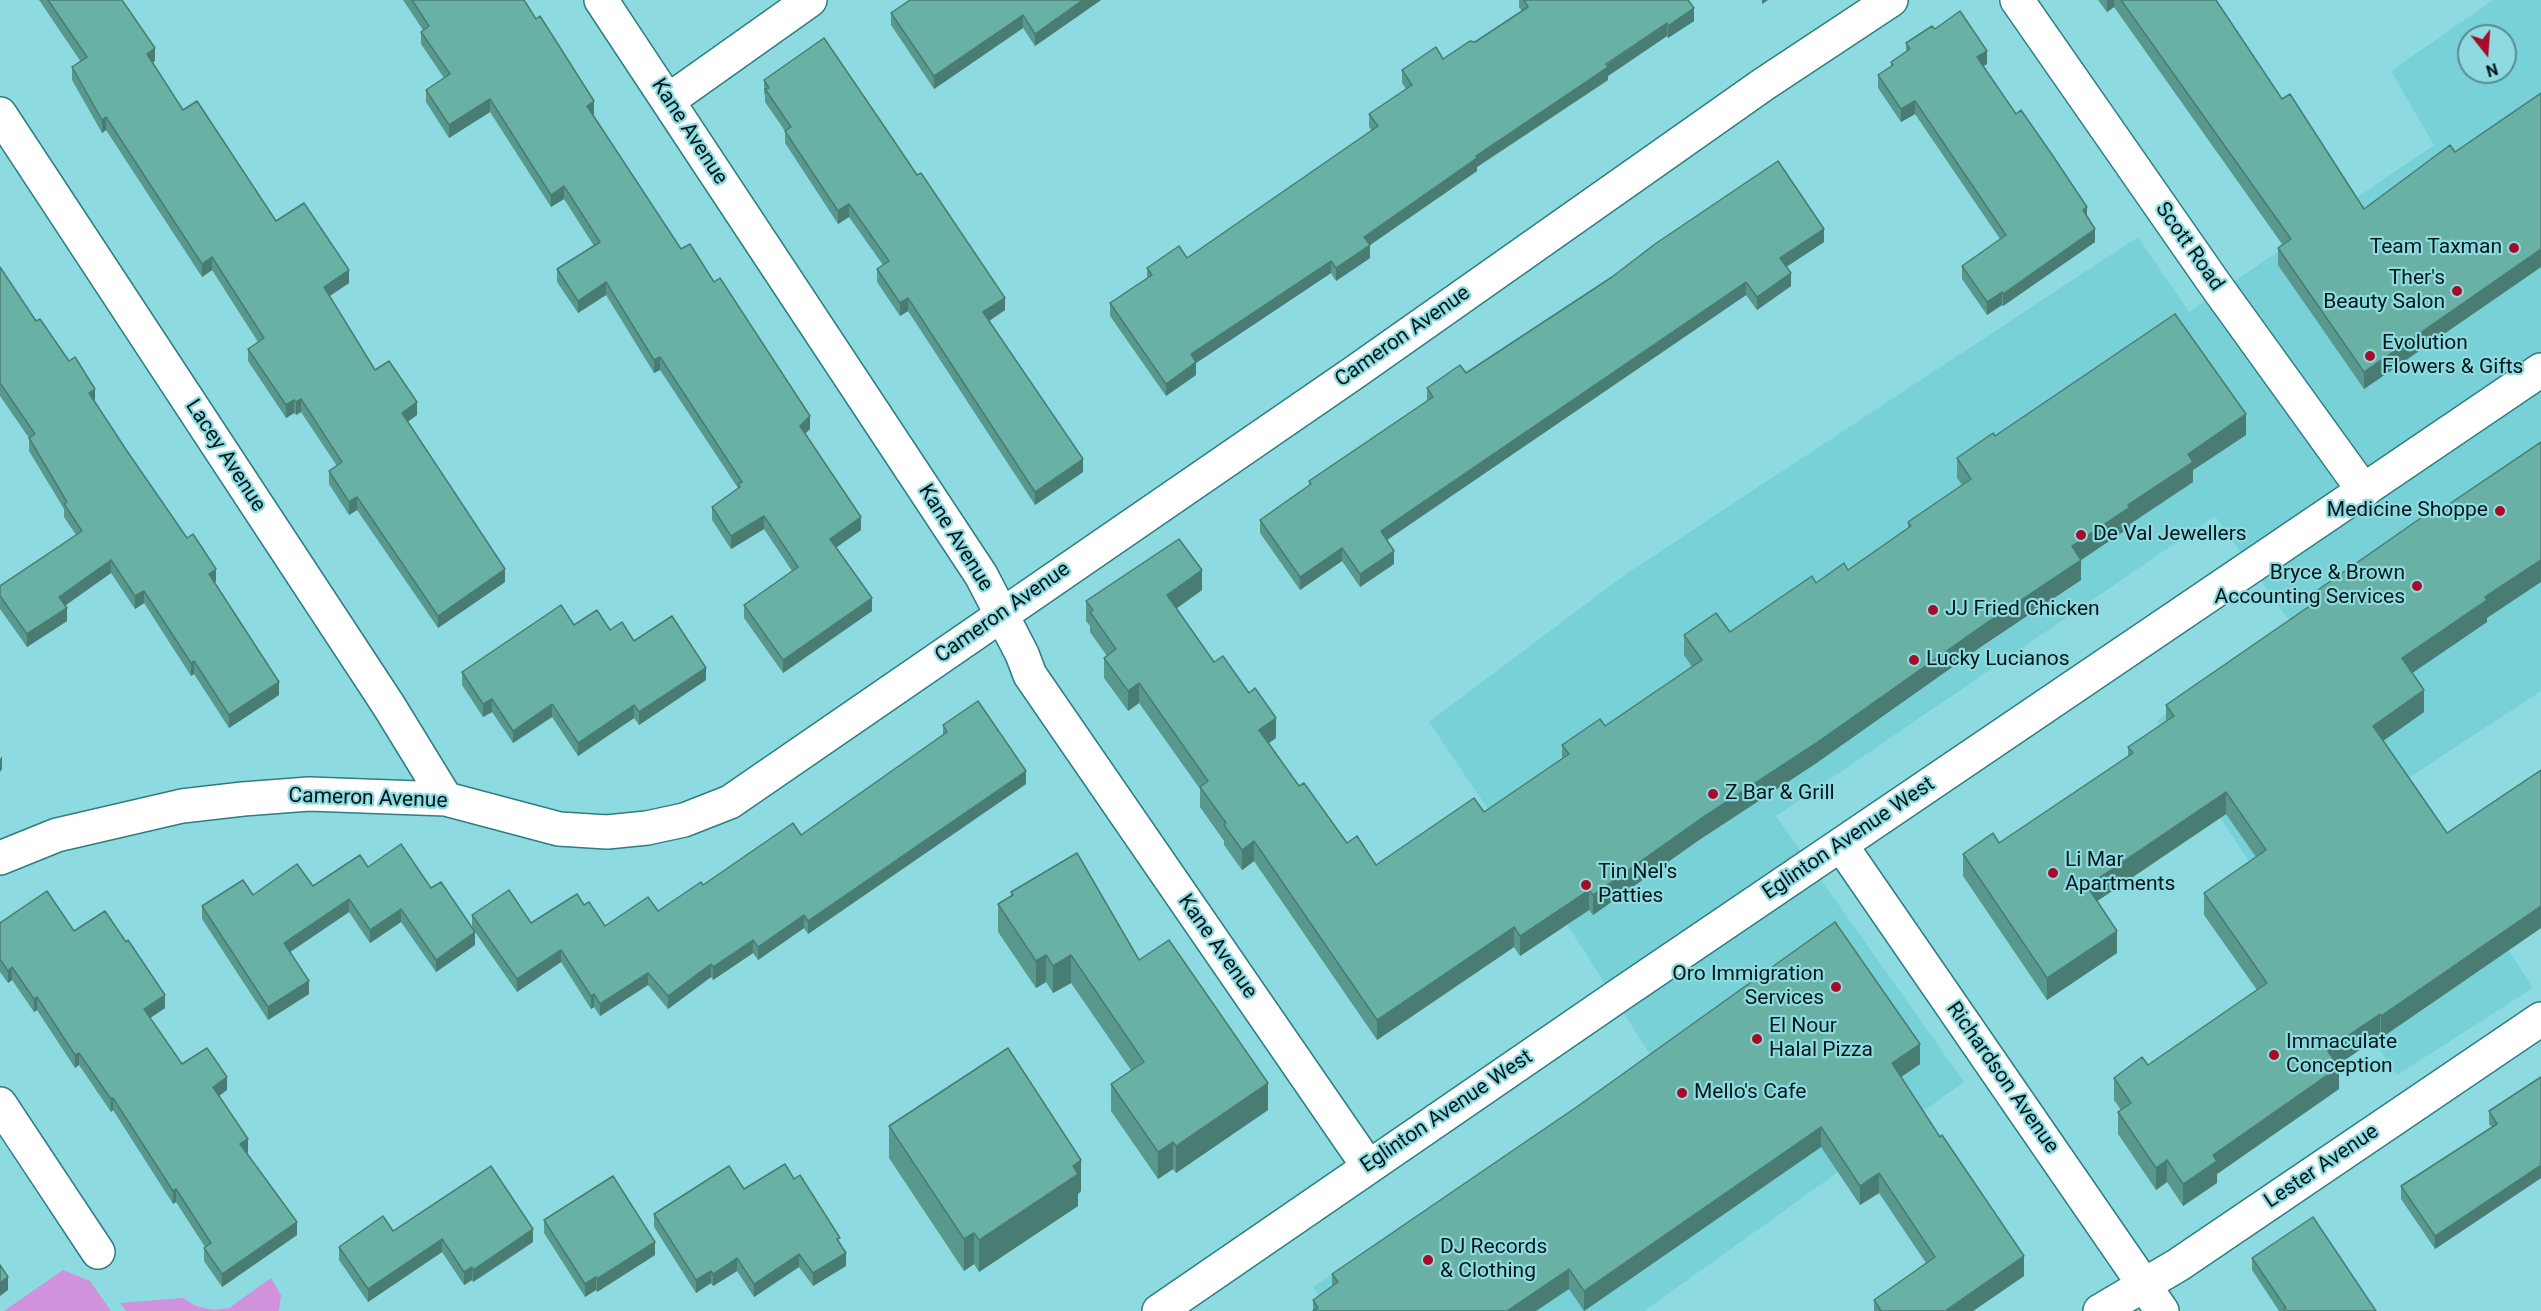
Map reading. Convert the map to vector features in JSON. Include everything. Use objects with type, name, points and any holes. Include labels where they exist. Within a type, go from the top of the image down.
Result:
[{"type":"street","name":"Kane Avenue","points":[[601,0],[981,575],[1030,675],[1368,1166]]},
{"type":"street","points":[[669,100],[810,0]]},
{"type":"street","name":"Cameron Avenue","points":[[0,858],[57,835],[202,804],[309,794],[446,799],[559,829],[607,831],[648,828],[684,820],[730,802],[1354,372],[1764,84],[1891,0]]},
{"type":"street","name":"Scott Road","points":[[2016,0],[2214,283],[2364,491]]},
{"type":"street","name":"Lacey Avenue","points":[[0,114],[383,696],[446,799]]},
{"type":"street","name":"Eglinton Avenue West","points":[[1159,1311],[1368,1166],[2541,370]]},
{"type":"street","name":"Richardson Avenue","points":[[1840,845],[2153,1298]]},
{"type":"street","name":"Lester Avenue","points":[[2100,1311],[2153,1298],[2188,1259],[2541,1019]]},
{"type":"street","points":[[0,1104],[98,1252]]},
{"type":"shaded area","points":[[2493,0],[2541,0],[2541,691],[2401,783],[2533,988],[2397,1075],[2263,883],[2157,721],[2290,622],[2215,516],[1776,816],[1964,1082],[1644,1311],[1329,1311],[1313,1287],[1651,1056],[1583,949],[1429,722],[1626,574],[2138,237],[2189,312],[2434,145],[2391,71],[2457,25],[2457,84],[2517,84],[2517,24],[2459,24]]},
{"type":"shaded area","points":[[63,1270],[90,1281],[111,1311],[4,1311]]},
{"type":"shaded area","points":[[271,1278],[281,1295],[279,1311],[126,1311],[120,1303],[183,1298],[196,1306],[213,1310],[229,1308]]},
{"type":"building","points":[[48,0],[122,0],[155,48],[147,54],[183,110],[197,101],[276,221],[304,203],[349,270],[324,287],[375,370],[389,361],[417,402],[402,413],[505,569],[438,616],[357,497],[349,502],[329,471],[342,462],[301,399],[286,405],[248,349],[264,338],[212,257],[202,264],[106,117],[102,120],[72,67],[87,57]]},
{"type":"building","points":[[412,0],[524,0],[536,19],[540,16],[594,101],[587,106],[681,249],[690,244],[714,282],[720,278],[810,416],[800,426],[861,517],[830,539],[872,598],[783,660],[744,605],[798,567],[764,516],[731,536],[712,507],[740,487],[738,484],[742,482],[660,357],[654,360],[606,282],[578,301],[557,269],[600,242],[564,186],[551,195],[490,99],[449,125],[426,90],[450,74],[421,32],[429,26]]},
{"type":"building","points":[[910,0],[1083,0],[1035,34],[1023,15],[934,76],[891,13]]},
{"type":"building","points":[[1524,0],[1688,0],[1694,8],[1668,26],[1667,23],[1606,64],[1608,67],[1476,156],[1477,158],[1364,237],[1370,245],[1336,268],[1331,261],[1191,354],[1196,362],[1166,384],[1110,303],[1152,275],[1147,268],[1179,246],[1187,258],[1378,126],[1369,114],[1412,85],[1402,70],[1436,47],[1443,59],[1470,41],[1475,42],[1528,7]]},
{"type":"building","points":[[2121,0],[2216,0],[2282,99],[2290,94],[2364,209],[2450,145],[2455,152],[2541,93],[2541,249],[2364,372],[2278,248],[2291,239]]},
{"type":"building","points":[[1960,11],[1987,51],[1977,57],[2016,114],[2021,110],[2053,156],[2087,207],[2083,210],[2095,229],[2003,294],[2002,292],[1987,302],[1962,266],[2006,235],[1915,101],[1901,109],[1878,75],[1893,65],[1891,62],[1910,49],[1906,43],[1932,26],[1935,29]]},
{"type":"building","points":[[824,38],[917,175],[921,173],[1005,298],[983,312],[1083,459],[1035,492],[908,298],[900,303],[877,269],[889,261],[849,204],[838,211],[785,131],[791,127],[765,89],[769,88],[764,80]]},
{"type":"building","points":[[1778,161],[1824,229],[1780,258],[1791,273],[1757,297],[1746,282],[1381,531],[1394,551],[1360,574],[1342,548],[1300,577],[1260,520],[1311,484],[1309,481],[1433,397],[1427,388],[1460,365],[1466,373],[1612,277],[1655,244]]},
{"type":"building","points":[[0,267],[36,321],[40,319],[69,361],[75,357],[95,389],[89,393],[187,538],[193,534],[216,569],[209,574],[279,682],[229,715],[194,661],[191,663],[144,591],[135,596],[111,560],[59,597],[67,608],[27,634],[0,596],[0,586],[82,531],[64,504],[67,502],[29,438],[35,434],[0,383]]},
{"type":"building","points":[[2175,314],[2246,414],[2188,454],[2193,462],[2072,546],[2081,560],[1982,626],[1815,744],[1699,820],[1593,895],[1589,890],[1520,936],[1514,927],[1377,1020],[1254,841],[1242,850],[1224,825],[1226,823],[1200,787],[1208,781],[1139,683],[1128,691],[1104,658],[1116,649],[1090,612],[1093,610],[1086,601],[1179,539],[1202,570],[1167,595],[1214,662],[1223,656],[1249,693],[1255,688],[1276,718],[1259,730],[1299,786],[1304,783],[1347,843],[1357,836],[1376,865],[1474,798],[1484,812],[1569,754],[1562,745],[1600,719],[1605,726],[1702,660],[1684,635],[1716,613],[1730,632],[1812,576],[1816,583],[1844,563],[1848,570],[1911,526],[1908,522],[1971,479],[1957,458],[1993,433],[1995,436]]},
{"type":"building","points":[[2541,442],[2541,560],[2485,597],[2487,600],[2402,658],[2424,690],[2373,726],[2447,833],[2541,770],[2541,906],[2381,1016],[2380,1014],[2327,1050],[2339,1067],[2213,1155],[2217,1161],[2183,1184],[2167,1160],[2156,1168],[2118,1112],[2131,1103],[2114,1078],[2142,1057],[2148,1065],[2267,983],[2204,893],[2266,850],[2226,792],[2087,886],[2117,931],[2047,978],[1963,854],[1993,833],[1999,843],[2133,753],[2128,747],[2174,716],[2166,705],[2317,601],[2312,594],[2428,513],[2430,517]]},
{"type":"building","points":[[561,605],[574,625],[597,610],[610,630],[622,622],[634,641],[672,616],[706,668],[639,712],[634,705],[578,743],[552,704],[513,731],[492,699],[483,704],[462,672]]},
{"type":"building","points":[[978,701],[1026,771],[808,921],[804,915],[758,947],[753,940],[713,967],[711,964],[668,996],[648,973],[600,1004],[594,994],[591,996],[561,950],[517,979],[472,915],[509,890],[531,923],[577,894],[584,905],[589,902],[605,926],[648,897],[658,911],[701,882],[703,885],[793,823],[801,835],[947,732],[943,725]]},
{"type":"building","points":[[401,844],[431,888],[441,882],[475,932],[436,960],[401,909],[370,930],[349,899],[284,943],[309,981],[268,1007],[202,906],[243,880],[253,895],[297,864],[313,886],[360,855],[368,867]]},
{"type":"building","points":[[1077,853],[1139,960],[1169,940],[1268,1083],[1176,1146],[1173,1142],[1158,1152],[1111,1084],[1144,1062],[1071,955],[1053,966],[1046,955],[1036,961],[998,904],[1013,895],[1011,892]]},
{"type":"building","points":[[47,891],[74,931],[105,911],[126,942],[128,940],[165,995],[144,1009],[182,1064],[207,1048],[227,1077],[213,1087],[248,1139],[240,1144],[297,1222],[222,1274],[204,1248],[211,1243],[176,1189],[173,1191],[113,1098],[111,1099],[79,1053],[75,1055],[37,997],[34,999],[12,967],[8,971],[0,959],[0,923]]},
{"type":"building","points":[[1835,922],[1920,1044],[1892,1063],[1940,1137],[1942,1135],[2024,1256],[1945,1311],[1881,1311],[1874,1300],[1935,1257],[1879,1173],[1860,1186],[1821,1127],[1584,1291],[1569,1269],[1507,1311],[1313,1311],[1318,1308],[1313,1300],[1338,1282],[1332,1274],[1578,1106]]},
{"type":"building","points":[[1008,1048],[1081,1160],[1073,1166],[1078,1174],[979,1240],[974,1233],[964,1239],[889,1126]]},
{"type":"building","points":[[2541,1077],[2541,1165],[2435,1236],[2401,1186],[2497,1124],[2489,1111]]},
{"type":"building","points":[[785,1164],[794,1179],[800,1175],[840,1238],[837,1239],[846,1253],[813,1273],[799,1254],[754,1284],[737,1258],[713,1274],[711,1271],[696,1280],[654,1214],[729,1166],[744,1189]]},
{"type":"building","points":[[491,1166],[533,1229],[473,1270],[472,1267],[464,1272],[442,1239],[368,1289],[339,1247],[383,1216],[393,1231]]},
{"type":"building","points":[[613,1176],[655,1242],[597,1279],[596,1277],[585,1284],[544,1220]]},
{"type":"building","points":[[2313,1217],[2376,1311],[2285,1311],[2286,1308],[2252,1258]]},
{"type":"building","points":[[0,1265],[8,1277],[0,1283]]},
{"type":"place","name":"Team Taxman","points":[[2514,248]]},
{"type":"place","name":"Ther's Beauty Salon","points":[[2457,291]]},
{"type":"place","name":"Evolution Flowers & Gifts","points":[[2370,356]]},
{"type":"place","name":"Medicine Shoppe","points":[[2500,511]]},
{"type":"place","name":"De Val Jewellers","points":[[2081,535]]},
{"type":"place","name":"Bryce & Brown Accounting Services","points":[[2417,586]]},
{"type":"place","name":"JJ Fried Chicken","points":[[1933,610]]},
{"type":"place","name":"Lucky Lucianos","points":[[1914,660]]},
{"type":"place","name":"Z Bar & Grill","points":[[1713,794]]},
{"type":"place","name":"Li Mar Apartments","points":[[2053,873]]},
{"type":"place","name":"Tin Nel's Patties","points":[[1586,885]]},
{"type":"place","name":"Oro Immigration Services","points":[[1836,987]]},
{"type":"place","name":"El Nour Halal Pizza","points":[[1757,1039]]},
{"type":"place","name":"Immaculate Conception","points":[[2274,1055]]},
{"type":"place","name":"Mello's Cafe","points":[[1682,1093]]},
{"type":"place","name":"DJ Records & Clothing","points":[[1428,1260]]}]
